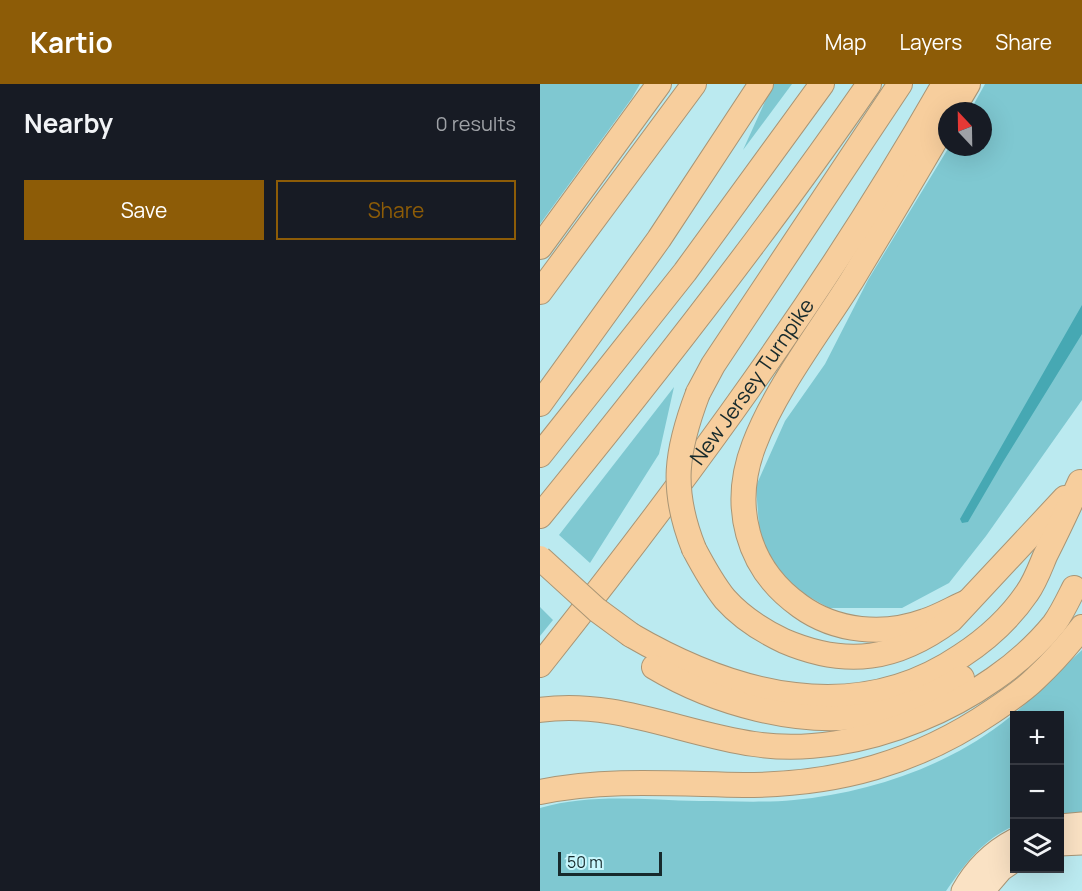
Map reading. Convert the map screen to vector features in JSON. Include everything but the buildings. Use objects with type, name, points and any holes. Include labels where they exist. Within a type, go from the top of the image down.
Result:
[{"type":"highway","points":[[540,247],[659,84]]},
{"type":"highway","points":[[540,292],[694,84]]},
{"type":"highway","points":[[540,404],[659,239],[761,84]]},
{"type":"highway","points":[[540,455],[685,272],[822,84]]},
{"type":"highway","points":[[540,516],[717,294],[808,173],[869,84]]},
{"type":"highway","points":[[900,84],[713,365],[698,393],[685,428],[678,460],[678,494],[683,523],[694,549],[709,578],[727,601],[749,621],[775,637],[803,649],[834,656],[866,657],[901,649],[930,636],[951,620],[1081,481]]},
{"type":"highway","name":"New Jersey Turnpike","points":[[540,665],[668,499],[760,370],[838,257],[917,132],[944,84]]},
{"type":"highway","points":[[957,102],[968,84]]},
{"type":"highway","points":[[938,135],[852,280],[768,414],[754,445],[745,478],[743,514],[751,545],[764,571],[784,595],[808,612],[838,625],[867,630],[893,630],[928,621],[967,602]]},
{"type":"highway","points":[[540,581],[587,623],[702,671],[744,685],[783,694],[826,698],[867,694],[901,686],[940,670],[978,644],[999,626],[1029,591],[1081,481]]},
{"type":"highway","points":[[540,558],[660,671],[700,690],[742,705],[782,714],[828,718],[869,715],[909,704],[948,687],[1013,645],[1078,584]]},
{"type":"highway","points":[[540,710],[578,708],[643,718],[755,745],[790,748],[824,746],[861,740],[897,729],[930,714],[995,677],[1029,651],[1055,622],[1078,584]]},
{"type":"highway","points":[[540,792],[567,786],[600,783],[786,783],[825,780],[904,759],[939,744],[1003,704],[1035,679],[1082,627]]},
{"type":"main road","points":[[1064,825],[1082,823]]},
{"type":"main road","points":[[962,891],[975,870],[989,856],[1010,842]]},
{"type":"main road","points":[[1064,845],[1082,844]]},
{"type":"main road","points":[[984,891],[1010,864]]},
{"type":"shaded area","points":[[540,84],[640,84],[540,224]]},
{"type":"shaded area","points":[[773,84],[792,84],[743,150]]},
{"type":"shaded area","points":[[985,84],[1082,84],[1082,400],[986,536],[949,583],[902,608],[829,608],[790,586],[760,540],[756,486],[785,421],[825,364],[868,280],[944,156],[992,156],[992,102],[975,102]]},
{"type":"shaded area","points":[[1082,305],[1082,334],[968,522],[962,523],[960,519]]},
{"type":"shaded area","points":[[674,387],[659,454],[590,563],[559,535]]},
{"type":"shaded area","points":[[540,607],[553,620],[540,636]]},
{"type":"shaded area","points":[[1082,650],[1082,813],[1064,813],[1064,711],[1017,711]]},
{"type":"shaded area","points":[[1010,717],[1010,828],[984,845],[946,891],[540,891],[540,808],[579,800],[599,799],[746,802],[821,797],[876,784],[929,766],[978,740]]}]
